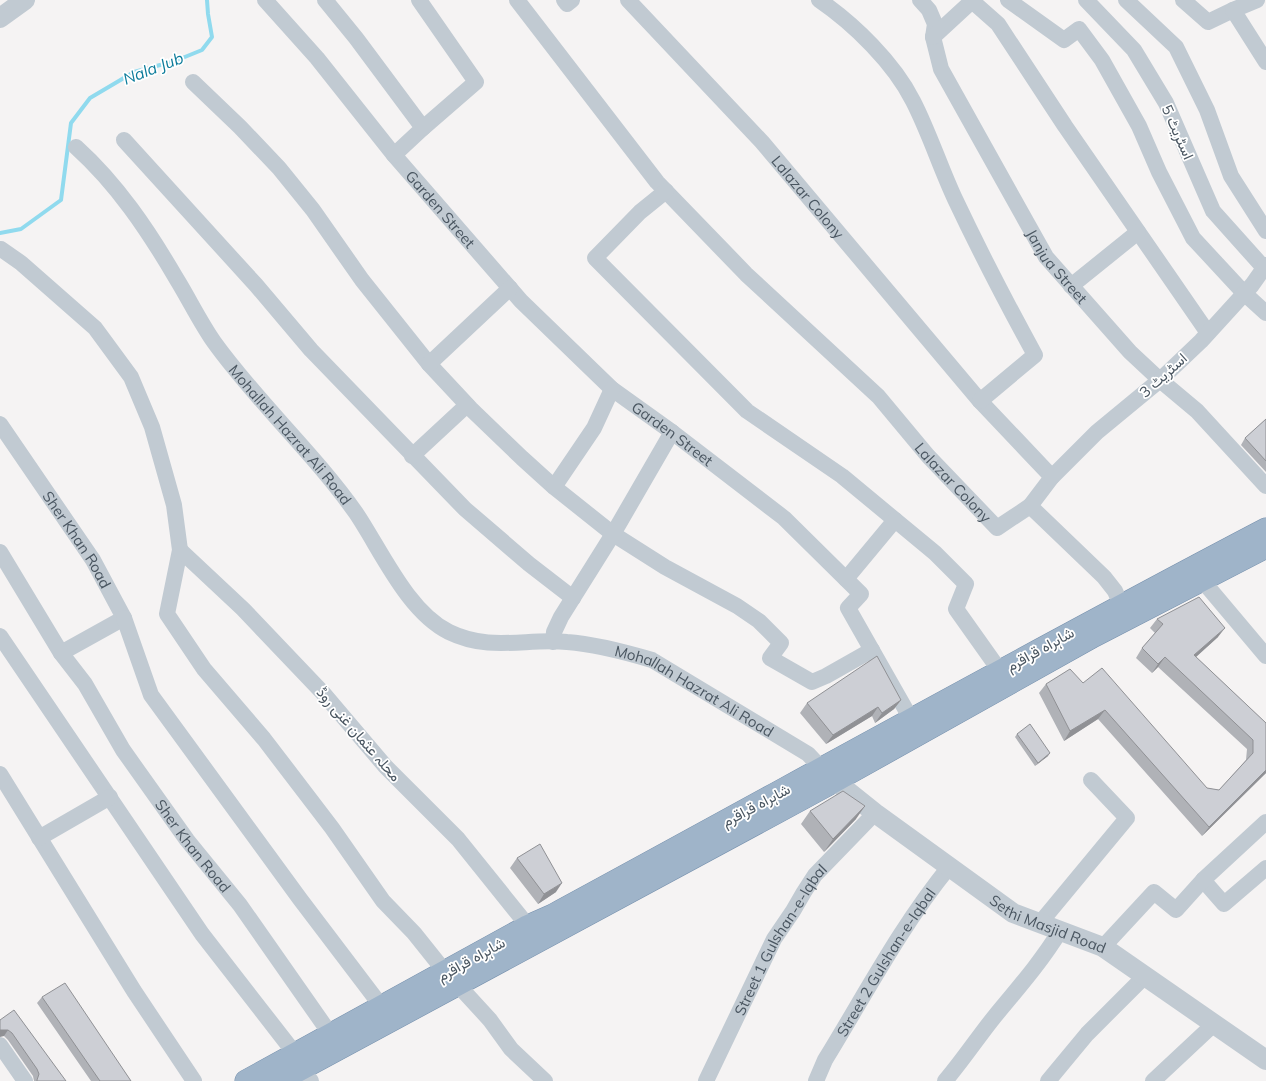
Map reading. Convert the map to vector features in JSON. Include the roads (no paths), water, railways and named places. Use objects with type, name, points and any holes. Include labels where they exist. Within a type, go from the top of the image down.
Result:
[{"type":"highway","name":"شاہراہ قراقرم","points":[[246,1081],[303,1068],[332,1035],[382,1008],[452,978],[528,926],[970,705],[1063,645],[1121,605],[1266,529]]},
{"type":"highway","name":"شاہراہ قراقرم","points":[[279,1081],[452,978],[829,775],[911,719],[1000,671],[1063,645],[1177,593],[1266,547]]},
{"type":"highway","points":[[970,705],[983,708],[1021,692],[1079,661],[1162,612],[1177,593]]},
{"type":"street","points":[[0,18],[25,0]]},
{"type":"street","name":"Garden Street","points":[[266,0],[317,58],[394,155],[510,288],[612,389],[672,432],[784,518],[861,594],[848,608],[911,719]]},
{"type":"street","points":[[325,0],[356,38],[423,128]]},
{"type":"street","points":[[394,155],[476,82],[418,0]]},
{"type":"street","points":[[517,0],[666,191],[640,212],[595,258],[747,411],[842,476],[935,553],[966,584],[956,609],[1000,671]]},
{"type":"street","points":[[564,0],[567,4],[572,0]]},
{"type":"street","name":"Lalazar Colony","points":[[628,0],[762,142],[980,401],[1052,477],[1030,506],[997,528],[928,456],[878,396],[746,274],[666,191]]},
{"type":"street","points":[[819,0],[839,14],[887,62],[913,100],[955,199],[1008,307],[1035,355],[980,401]]},
{"type":"street","name":"Janjua Street","points":[[920,0],[929,10],[935,24],[933,37],[941,69],[1046,257],[1130,352],[1160,380],[1198,411],[1266,486]]},
{"type":"street","points":[[1008,0],[1064,40],[1079,29],[1102,60],[1139,126],[1158,172],[1193,238],[1244,293],[1266,313]]},
{"type":"street","name":"اسٹریٹ 5","points":[[1086,0],[1134,50],[1166,103],[1214,211],[1265,267]]},
{"type":"street","points":[[1126,0],[1176,47],[1208,110],[1231,176],[1266,231]]},
{"type":"street","points":[[1183,0],[1208,22],[1258,0]]},
{"type":"street","points":[[933,37],[972,1],[998,24],[1064,126],[1208,333]]},
{"type":"street","points":[[1233,10],[1266,62]]},
{"type":"street","points":[[193,82],[240,127],[279,168],[314,210],[362,280],[429,364],[467,405],[554,487],[613,534],[665,567],[737,606],[759,621],[781,642],[770,658],[812,682],[826,676],[872,650]]},
{"type":"street","points":[[124,140],[256,285],[311,350],[412,456],[465,509],[528,564],[573,598]]},
{"type":"street","name":"Mohallah Hazrat Ali Road","points":[[76,147],[97,166],[128,203],[175,275],[213,341],[346,501],[415,604],[447,631],[463,638],[499,644],[566,642],[606,648],[652,660],[808,754],[829,775]]},
{"type":"street","points":[[1071,286],[1138,232]]},
{"type":"street","points":[[1,249],[21,263],[95,328],[131,377],[152,427],[174,505],[180,550],[167,614],[204,669],[264,739],[332,828],[383,901],[414,933],[490,1020],[511,1049],[545,1081]]},
{"type":"street","name":"اسٹریٹ 3","points":[[1052,477],[1097,432],[1160,380],[1208,333],[1265,267]]},
{"type":"street","points":[[429,364],[510,288]]},
{"type":"street","points":[[554,487],[594,428],[612,389]]},
{"type":"street","points":[[412,456],[467,405]]},
{"type":"street","name":"Sher Khan Road","points":[[0,424],[94,560],[124,618],[151,695],[382,1008]]},
{"type":"street","points":[[553,642],[554,632],[573,598],[613,534],[672,432]]},
{"type":"street","points":[[1030,506],[1104,577],[1115,591],[1121,605]]},
{"type":"street","points":[[846,579],[895,520]]},
{"type":"street","name":"محلہ عثمان غنی روڈ","points":[[180,550],[243,609],[323,693],[385,766],[458,839],[528,926]]},
{"type":"street","name":"Sher Khan Road","points":[[0,552],[61,653],[85,684],[123,750],[187,840],[240,905],[332,1035]]},
{"type":"street","points":[[1202,580],[1266,656]]},
{"type":"street","points":[[61,653],[124,618]]},
{"type":"street","points":[[0,636],[202,934],[303,1068]]},
{"type":"street","points":[[0,774],[134,991],[194,1081]]},
{"type":"street","name":"Sethi Masjid Road","points":[[829,775],[875,813],[1013,913],[1103,947],[1266,1060]]},
{"type":"street","points":[[1040,923],[1127,818],[1091,780]]},
{"type":"street","points":[[39,838],[110,797]]},
{"type":"street","name":"Street 1 Gulshan-e-Iqbal","points":[[706,1081],[774,939],[794,911],[815,875],[875,813]]},
{"type":"street","points":[[1103,947],[1154,892],[1176,910],[1203,880],[1266,822]]},
{"type":"street","name":"Street 2 Gulshan-e-Iqbal","points":[[816,1081],[825,1060],[907,925],[949,867]]},
{"type":"street","points":[[1203,880],[1224,904],[1266,868]]},
{"type":"street","points":[[945,1081],[963,1061],[994,1017],[1038,965],[1060,931]]},
{"type":"street","points":[[1048,1081],[1087,1034],[1145,976]]},
{"type":"street","points":[[1153,1081],[1214,1024]]},
{"type":"street","points":[[0,1045],[25,1081]]},
{"type":"waterway","name":"Nala Jub","points":[[0,233],[21,229],[61,200],[71,123],[90,98],[134,72],[175,61],[202,50],[212,37],[207,0]]}]
